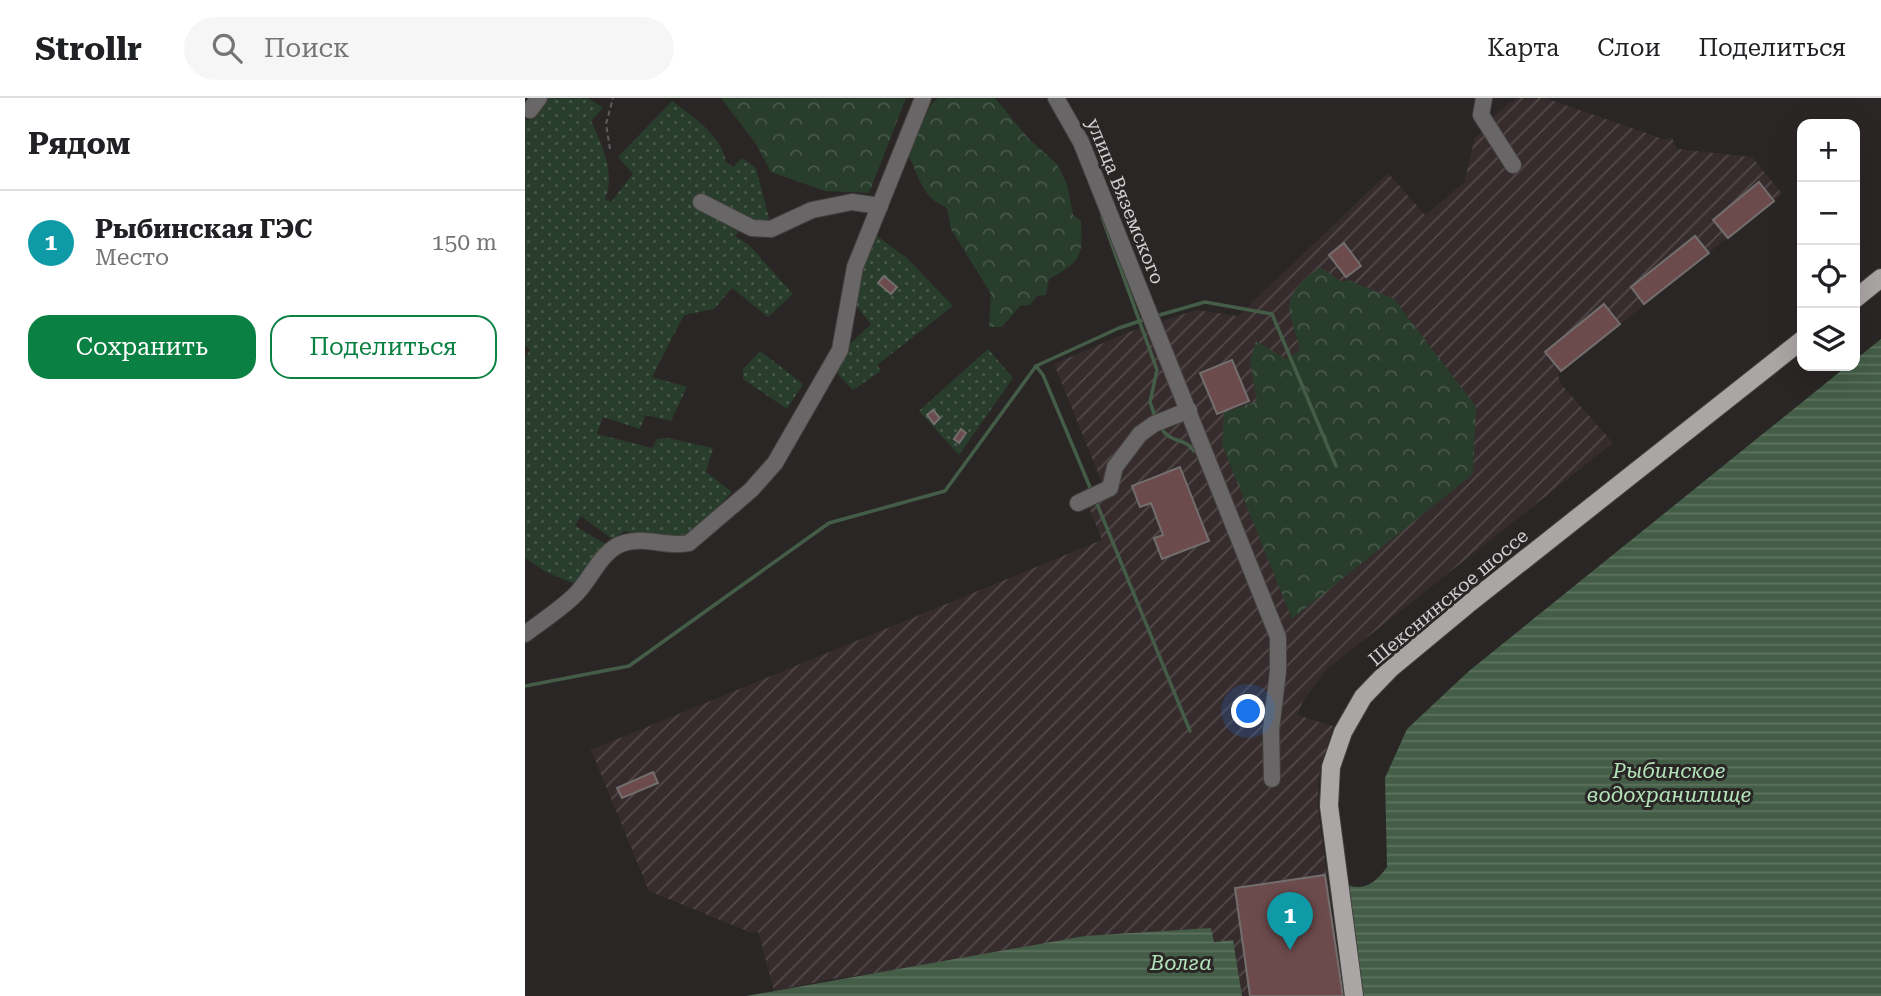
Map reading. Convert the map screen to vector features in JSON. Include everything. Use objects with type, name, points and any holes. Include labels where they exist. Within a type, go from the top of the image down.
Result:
[{"type":"main road","points":[[1860,295],[1881,278]]},
{"type":"main road","name":"Шекснинское шоссе","points":[[1355,996],[1329,806],[1331,767],[1343,732],[1363,697],[1391,668],[1467,604],[1797,344]]},
{"type":"street","points":[[525,634],[577,594],[606,554],[624,543],[664,542],[676,546],[689,543],[751,490],[775,463],[840,349],[855,267],[923,98]]},
{"type":"street","name":"улица Вяземского","points":[[1055,98],[1081,142],[1278,637],[1278,671],[1271,730],[1272,779]]},
{"type":"street","points":[[1484,98],[1481,115],[1513,165]]},
{"type":"street","points":[[701,202],[752,229],[771,229],[812,210],[852,202],[880,206]]},
{"type":"street","points":[[1078,503],[1110,488],[1115,467],[1144,430],[1189,410]]},
{"type":"path","points":[[610,149],[606,124],[613,98]]},
{"type":"shaded area","points":[[1517,98],[1545,98],[1663,139],[1672,138],[1677,149],[1752,157],[1782,194],[1558,374],[1560,383],[1613,443],[1327,669],[1304,699],[1297,715],[1333,726],[1318,779],[1318,809],[1343,996],[1242,996],[1233,940],[1214,942],[1211,928],[832,979],[774,991],[758,931],[752,933],[649,891],[591,750],[1102,540],[1087,503],[1107,495],[1054,364],[1129,332],[1196,310],[1238,316],[1388,173],[1425,215],[1464,183],[1475,137],[1492,125],[1489,119]]},
{"type":"green space","points":[[545,98],[588,98],[603,108],[591,121],[606,160],[609,180],[605,199],[611,202],[633,174],[618,157],[672,101],[697,120],[719,143],[726,162],[733,167],[742,158],[756,168],[770,222],[749,221],[735,236],[750,246],[793,294],[768,317],[732,288],[714,309],[684,315],[652,377],[687,387],[671,421],[645,415],[640,429],[603,417],[597,434],[652,448],[657,439],[668,438],[713,448],[706,472],[732,492],[692,534],[675,540],[624,531],[613,540],[581,516],[575,526],[609,546],[575,584],[546,572],[525,558],[525,359],[530,349],[525,346],[525,119],[528,120]]},
{"type":"green space","points":[[721,98],[906,98],[869,193],[825,191],[771,172],[756,144]]},
{"type":"green space","points":[[938,98],[995,98],[1029,139],[1057,164],[1067,184],[1073,215],[1081,221],[1078,257],[1049,279],[1046,295],[1037,296],[1030,305],[1020,306],[1002,327],[989,327],[991,294],[951,229],[947,208],[926,192],[908,155],[930,106]]},
{"type":"green space","points":[[877,236],[907,258],[953,306],[877,365],[881,371],[853,390],[835,371],[847,347],[871,324],[854,303],[862,265]]},
{"type":"green space","points":[[1320,267],[1342,282],[1348,280],[1394,299],[1476,407],[1473,474],[1292,619],[1222,444],[1224,413],[1257,401],[1250,362],[1256,341],[1286,359],[1300,350],[1290,303],[1297,287]]},
{"type":"green space","points":[[988,349],[1013,378],[959,455],[919,411]]},
{"type":"green space","points":[[760,351],[803,384],[787,409],[743,379],[743,369]]},
{"type":"water","name":"Рыбинское водохранилище","points":[[1881,339],[1881,996],[1345,996],[1332,889],[1340,882],[1354,887],[1372,883],[1387,867],[1385,778],[1407,729],[1469,671],[1841,371],[1860,371],[1860,356]]},
{"type":"water","name":"Волга","points":[[1211,928],[1214,942],[1233,940],[1242,996],[746,996],[1085,936]]},
{"type":"building","points":[[1759,182],[1774,201],[1728,238],[1713,220]]},
{"type":"building","points":[[1695,236],[1709,253],[1644,304],[1631,287]]},
{"type":"building","points":[[1344,243],[1361,266],[1346,277],[1329,255]]},
{"type":"building","points":[[884,276],[897,287],[891,294],[878,283]]},
{"type":"building","points":[[1604,304],[1620,324],[1561,371],[1545,352]]},
{"type":"building","points":[[1232,360],[1249,401],[1217,414],[1200,373]]},
{"type":"building","points":[[933,410],[940,418],[934,424],[927,415]]},
{"type":"building","points":[[961,429],[966,433],[959,443],[954,439]]},
{"type":"building","points":[[1180,467],[1209,541],[1162,559],[1154,538],[1163,535],[1151,503],[1140,507],[1132,486]]},
{"type":"building","points":[[653,772],[658,783],[622,798],[617,788]]},
{"type":"building","points":[[1325,875],[1343,996],[1250,996],[1235,888]]},
{"type":"waterway","points":[[1102,217],[1157,370],[1150,402],[1156,419]]},
{"type":"waterway","points":[[1156,316],[1205,302],[1272,314],[1336,466]]},
{"type":"waterway","points":[[525,686],[629,666],[829,523],[945,491],[1036,366],[1119,328],[1146,319]]},
{"type":"waterway","points":[[1036,366],[1043,375],[1092,492]]},
{"type":"waterway","points":[[1160,426],[1168,436],[1194,451]]},
{"type":"waterway","points":[[1095,499],[1190,731]]},
{"type":"place","name":"Рыбинская ГЭС","points":[[1290,950]]}]
